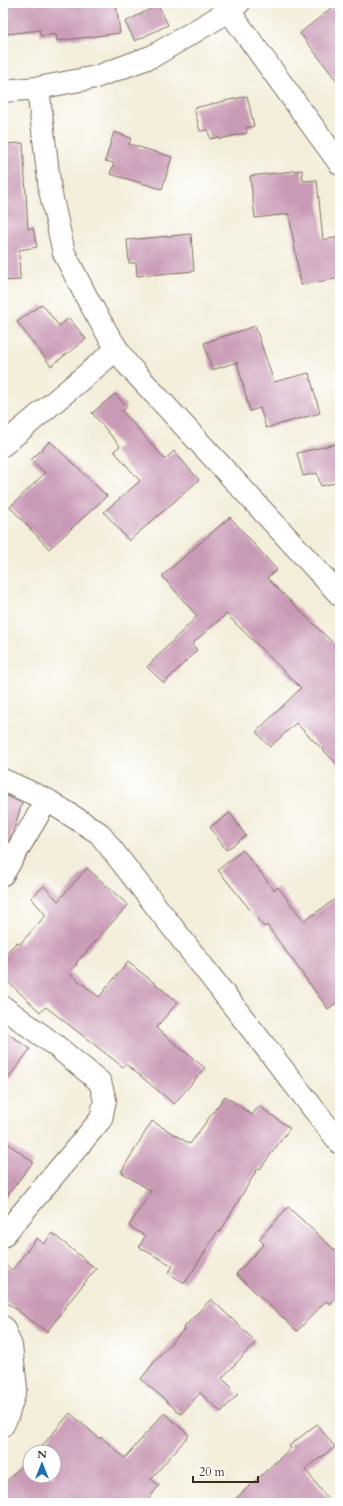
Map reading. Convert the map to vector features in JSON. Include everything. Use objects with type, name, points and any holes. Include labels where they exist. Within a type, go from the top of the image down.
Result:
[{"type":"street","points":[[3,91],[38,88],[96,77],[153,56],[234,7],[340,164]]},
{"type":"street","points":[[38,88],[50,190],[64,253],[88,300],[117,349],[127,364],[340,595]]},
{"type":"street","points":[[3,445],[117,349]]},
{"type":"street","points":[[3,780],[47,800],[99,834],[340,1143]]},
{"type":"street","points":[[3,874],[47,800]]},
{"type":"street","points":[[3,1007],[55,1045],[100,1082],[105,1100],[101,1119],[3,1236]]},
{"type":"street","points":[[3,1327],[11,1346],[16,1388],[3,1425]]},
{"type":"building","points":[[3,3],[116,3],[120,33],[57,41],[56,34],[40,36],[40,30],[7,34]]},
{"type":"building","points":[[340,3],[340,85],[300,33]]},
{"type":"building","points":[[158,5],[168,25],[135,41],[125,22]]},
{"type":"building","points":[[247,96],[254,126],[246,128],[247,133],[219,139],[219,137],[210,139],[208,130],[200,131],[194,108]]},
{"type":"building","points":[[114,132],[131,138],[129,144],[172,157],[162,189],[110,174],[114,163],[105,161]]},
{"type":"building","points":[[23,143],[28,229],[33,228],[37,247],[19,250],[20,280],[3,281],[3,144]]},
{"type":"building","points":[[302,170],[303,181],[317,180],[323,240],[340,237],[340,278],[301,285],[289,214],[255,218],[250,176]]},
{"type":"building","points":[[191,234],[194,271],[137,276],[136,263],[129,263],[127,240]]},
{"type":"building","points":[[42,304],[59,326],[69,318],[86,339],[51,366],[17,322]]},
{"type":"building","points":[[255,326],[274,382],[309,373],[320,413],[266,428],[260,408],[250,411],[237,362],[212,370],[204,343]]},
{"type":"building","points":[[115,394],[127,407],[122,411],[165,459],[174,451],[199,480],[129,541],[104,512],[140,481],[114,451],[120,446],[92,413]]},
{"type":"building","points":[[50,441],[107,496],[49,549],[10,507],[45,473],[31,460]]},
{"type":"building","points":[[340,443],[340,482],[321,486],[317,473],[303,476],[297,453]]},
{"type":"building","points":[[230,517],[277,570],[267,578],[340,650],[340,767],[296,723],[270,747],[256,732],[301,688],[226,614],[192,644],[197,650],[164,683],[147,667],[197,616],[162,576]]},
{"type":"building","points":[[3,794],[22,803],[13,832],[3,850]]},
{"type":"building","points":[[230,813],[246,836],[226,850],[210,827]]},
{"type":"building","points":[[243,850],[274,890],[278,887],[304,921],[340,896],[340,1000],[328,1009],[267,925],[264,927],[218,870]]},
{"type":"building","points":[[87,868],[128,905],[76,963],[77,964],[69,973],[99,997],[128,962],[178,1002],[156,1028],[205,1068],[174,1104],[126,1064],[123,1067],[46,1007],[40,1012],[3,977],[3,956],[17,942],[20,944],[46,915],[31,898],[44,886],[58,901]]},
{"type":"building","points":[[3,1030],[30,1049],[3,1085]]},
{"type":"building","points":[[225,1096],[252,1115],[259,1106],[290,1128],[260,1169],[258,1168],[220,1232],[218,1231],[185,1283],[168,1273],[173,1266],[139,1247],[145,1236],[129,1226],[151,1191],[121,1172],[152,1121],[190,1144]]},
{"type":"building","points":[[3,1140],[33,1162],[3,1201]]},
{"type":"building","points":[[288,1207],[340,1255],[340,1293],[330,1304],[326,1301],[297,1331],[236,1274],[264,1244],[259,1239]]},
{"type":"building","points":[[52,1233],[96,1269],[64,1308],[47,1332],[3,1300],[3,1263],[12,1270],[37,1238],[44,1244]]},
{"type":"building","points":[[211,1299],[256,1342],[222,1378],[238,1394],[221,1412],[200,1393],[181,1414],[141,1379],[160,1355],[185,1328],[184,1327]]},
{"type":"building","points":[[70,1413],[125,1458],[164,1413],[189,1435],[151,1479],[159,1485],[146,1503],[3,1503],[3,1485],[22,1465],[22,1484],[62,1484],[62,1444],[44,1444]]},
{"type":"building","points":[[317,1424],[335,1447],[305,1469],[331,1503],[231,1503],[291,1448],[289,1446]]}]
